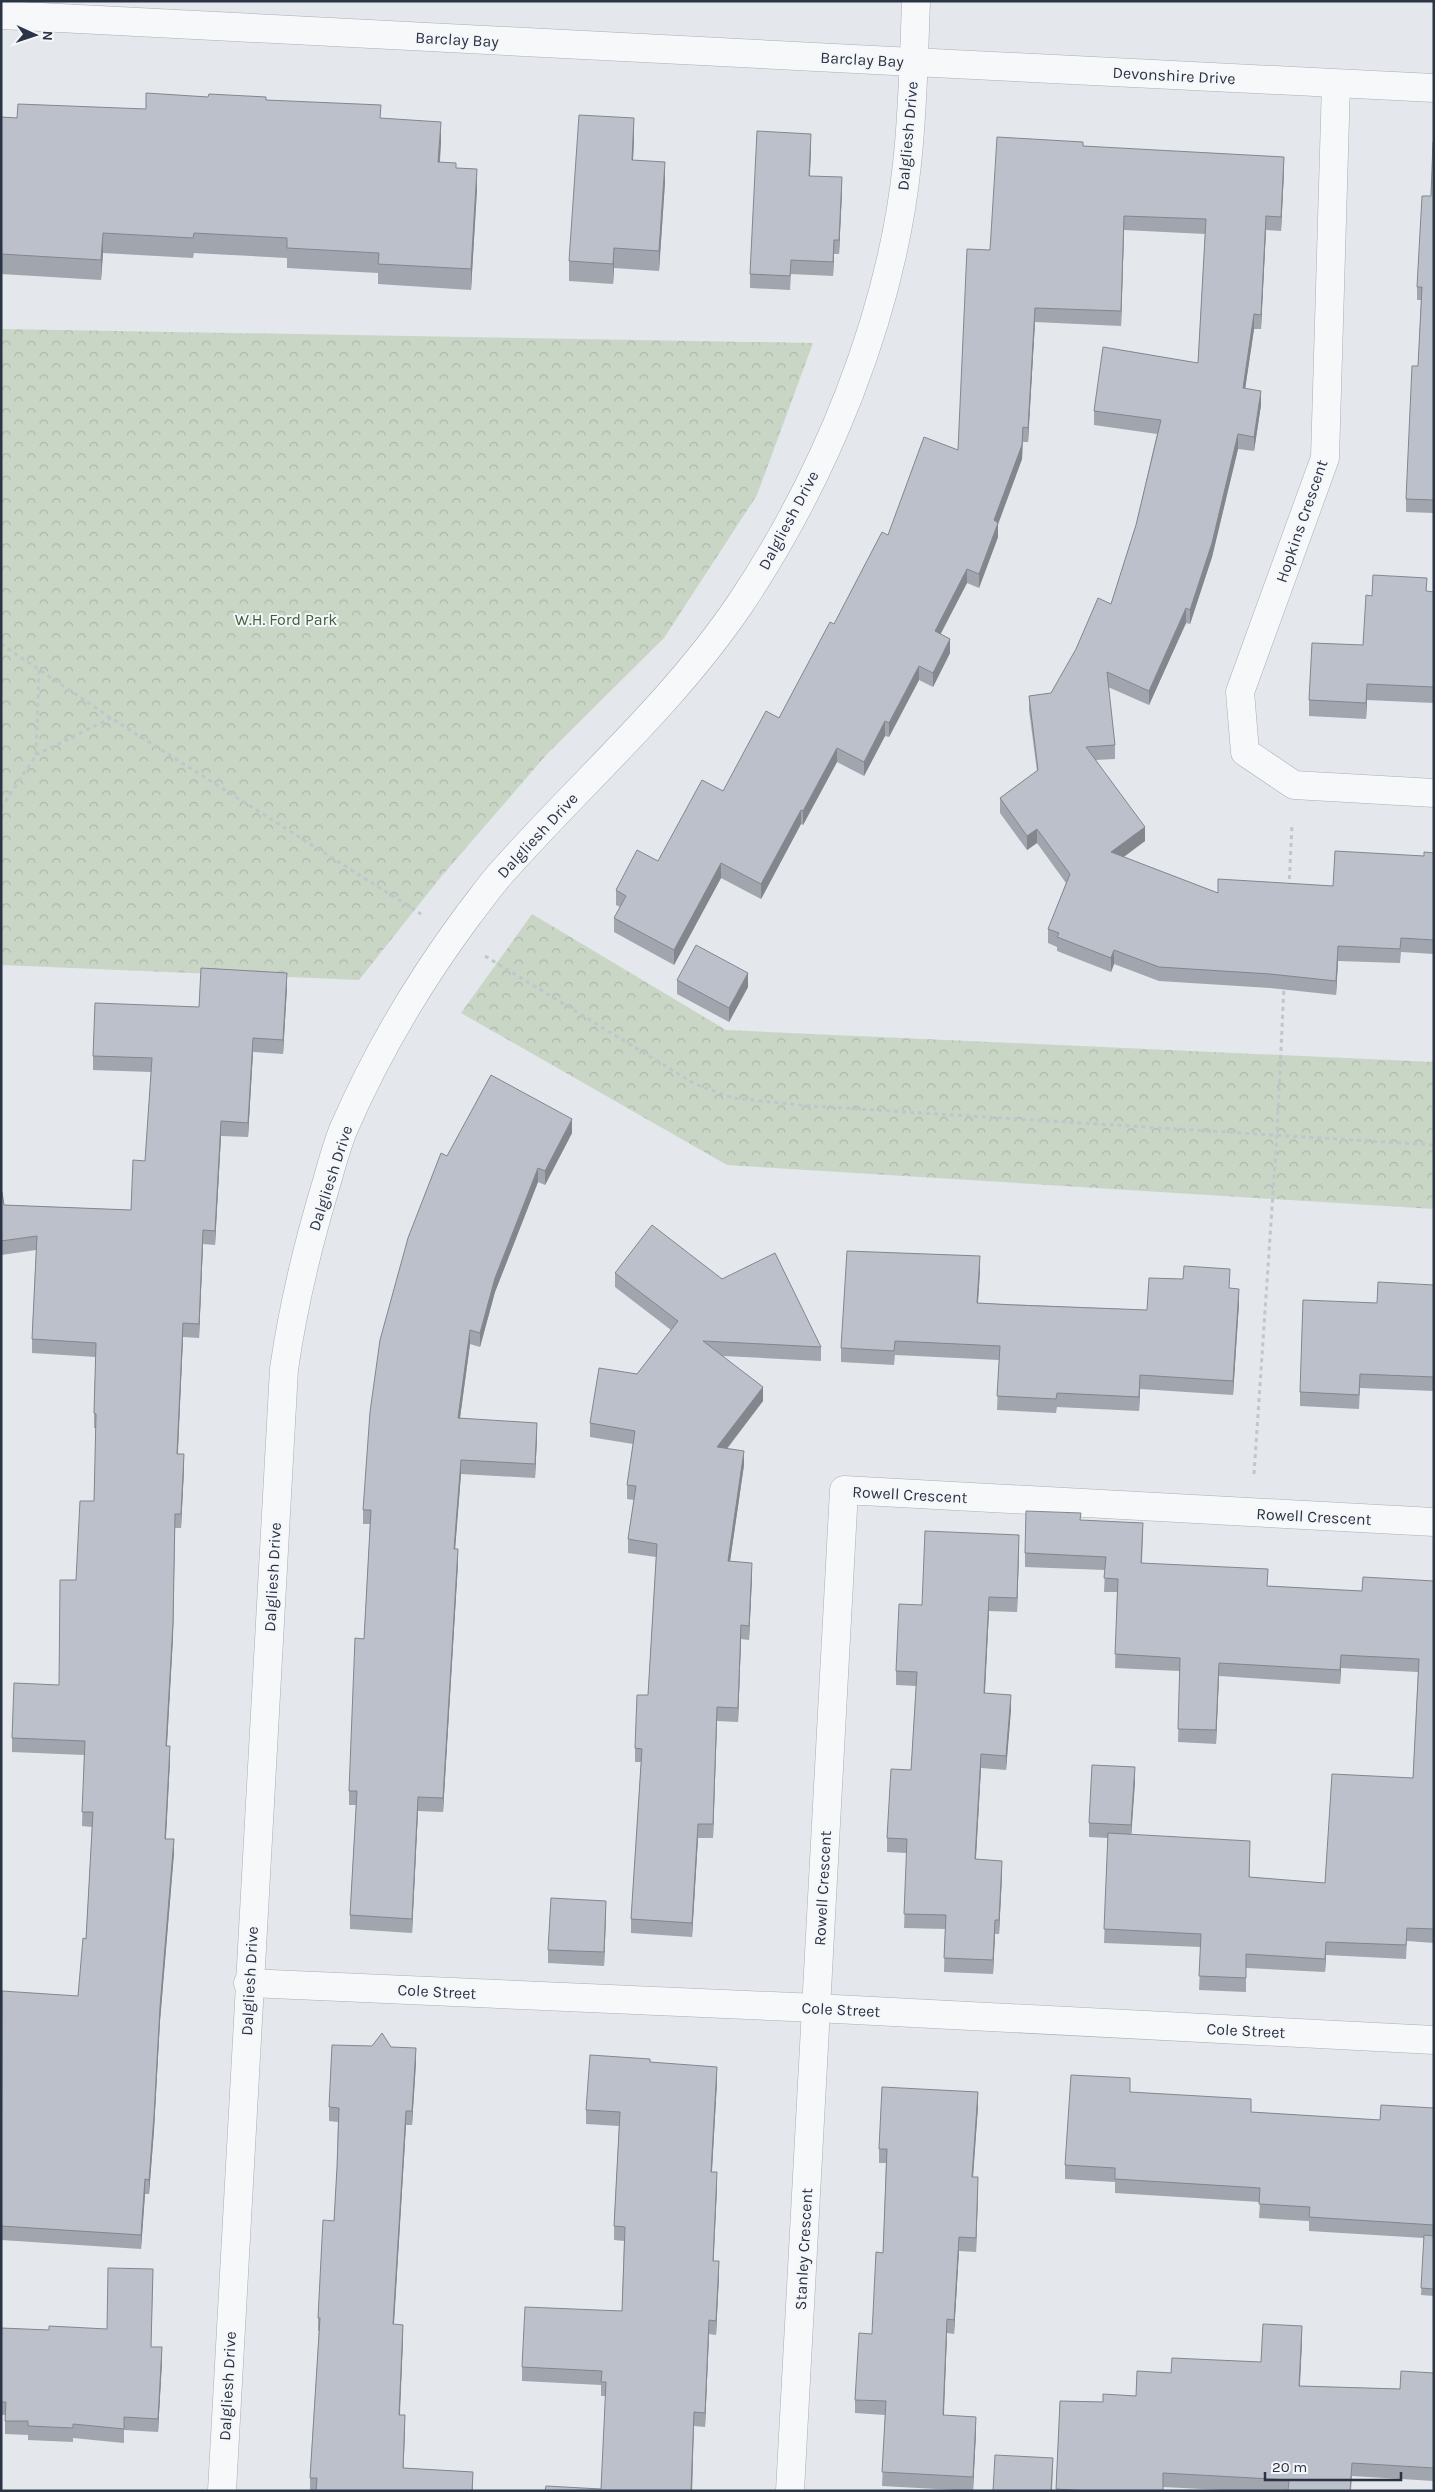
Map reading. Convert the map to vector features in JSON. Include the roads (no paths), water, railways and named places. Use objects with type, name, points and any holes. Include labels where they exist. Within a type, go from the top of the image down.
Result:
[{"type":"street","name":"Dalgliesh Drive","points":[[222,2491],[248,1983],[284,1369],[294,1304],[314,1224],[343,1130],[403,1010],[453,936],[500,874],[676,688],[738,606],[777,546],[817,467],[846,401],[875,318],[892,249],[907,166],[916,1]]},
{"type":"street","name":"Barclay Bay","points":[[1,15],[914,62]]},
{"type":"street","name":"Devonshire Drive","points":[[914,62],[1434,88]]},
{"type":"street","name":"Hopkins Crescent","points":[[1336,84],[1325,458],[1240,692],[1245,752],[1294,786],[1434,793]]},
{"type":"street","name":"Rowell Crescent","points":[[816,2008],[844,1490],[1434,1522]]},
{"type":"street","name":"Cole Street","points":[[248,1983],[816,2008],[1434,2040]]},
{"type":"street","name":"Stanley Crescent","points":[[790,2491],[816,2008]]},
{"type":"park label","name":"W.H. Ford Park","points":[[286,619]]}]
